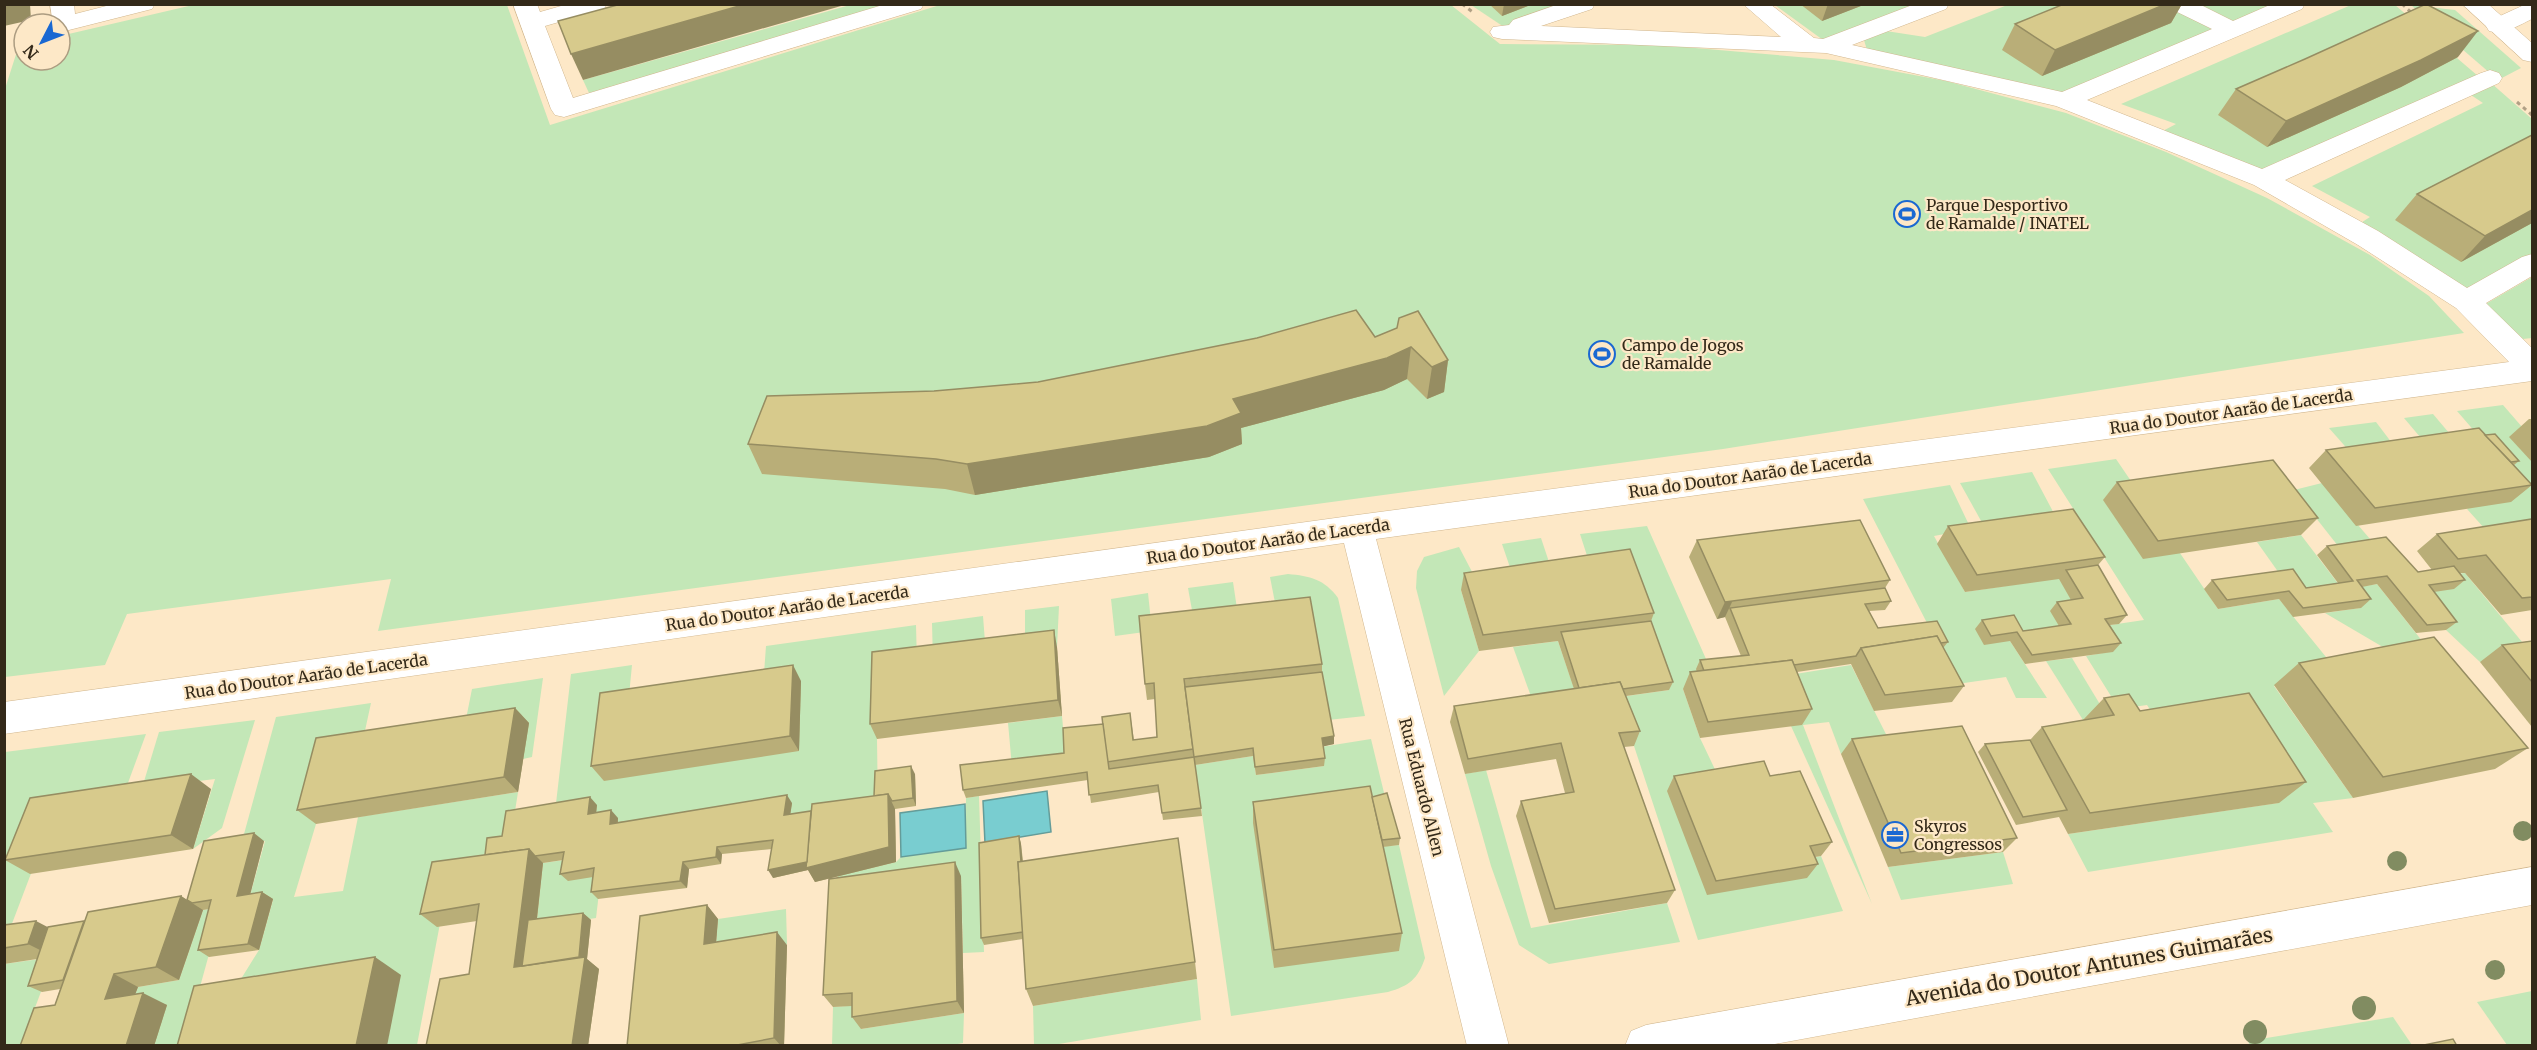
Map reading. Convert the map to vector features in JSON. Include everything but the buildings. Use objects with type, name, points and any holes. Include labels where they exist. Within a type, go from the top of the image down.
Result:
[{"type":"street","points":[[72,13],[144,4]]},
{"type":"street","points":[[596,4],[528,13],[564,110],[913,4]]},
{"type":"street","points":[[1584,4],[1502,32],[1816,45],[2064,100],[2263,179],[2368,238],[2466,301],[2532,368]]},
{"type":"street","points":[[1754,4],[1816,45]]},
{"type":"street","points":[[1816,45],[1938,4]]},
{"type":"street","points":[[2179,4],[2233,30]]},
{"type":"street","points":[[2064,100],[2294,4]]},
{"type":"street","points":[[2473,4],[2532,55]]},
{"type":"street","points":[[2498,26],[2532,10]]},
{"type":"street","points":[[2263,179],[2490,78]]},
{"type":"street","points":[[2466,301],[2532,264]]},
{"type":"street","name":"Rua do Doutor Aarão de Lacerda","points":[[4,718],[1357,528],[2532,368]]},
{"type":"street","name":"Rua Eduardo Allen","points":[[1357,528],[1488,1046]]},
{"type":"street","name":"Avenida do Doutor Antunes Guimarães","points":[[1646,1046],[2532,886]]},
{"type":"green space","points":[[2010,4],[2165,5],[2220,30],[2061,95],[1867,50],[1864,40],[1886,31],[1925,37]]},
{"type":"green space","name":"Campo de Jogos de Ramalde","points":[[193,5],[507,5],[550,125],[940,5],[1451,5],[1500,44],[1660,45],[1834,60],[1946,81],[2066,113],[2166,152],[2267,198],[2370,255],[2429,296],[2464,333],[1723,449],[378,631],[391,579],[127,614],[105,665],[5,677],[4,92],[12,67],[12,72],[72,72],[72,33]]},
{"type":"green space","points":[[850,5],[899,5],[589,93],[583,80]]},
{"type":"green space","points":[[1471,5],[1572,5],[1504,27]]},
{"type":"green space","points":[[1775,5],[1921,5],[1823,40]]},
{"type":"green space","points":[[2194,5],[2277,5],[2234,23]]},
{"type":"green space","points":[[2351,5],[2395,5],[2478,76],[2263,172],[2159,133],[2176,124],[2121,104]]},
{"type":"green space","points":[[2411,5],[2455,10],[2521,68],[2498,80]]},
{"type":"green space","points":[[2491,83],[2532,119],[2532,255],[2466,292],[2356,226],[2370,217],[2312,186],[2483,103],[2468,93]]},
{"type":"green space","points":[[2532,277],[2532,338],[2523,339],[2484,305]]},
{"type":"green space","points":[[2503,405],[2529,435],[2532,462],[2532,546],[2494,539],[2467,509],[2508,470],[2457,411]]},
{"type":"green space","points":[[2433,414],[2460,446],[2431,450],[2404,418]]},
{"type":"green space","points":[[2376,422],[2401,455],[2358,461],[2329,428]]},
{"type":"green space","points":[[2116,459],[2218,609],[2279,599],[2339,673],[2274,686],[2353,798],[2313,803],[2333,832],[2088,872],[2068,834],[2278,803],[2161,726],[2147,705],[2119,709],[2086,656],[2113,651],[2097,627],[2144,620],[2048,469]]},
{"type":"green space","points":[[2032,472],[2058,521],[1985,528],[1960,483]]},
{"type":"green space","points":[[2322,483],[2376,546],[2342,551],[2294,490]]},
{"type":"green space","points":[[1950,485],[1971,529],[1934,536],[1965,592],[2059,578],[2076,607],[2064,633],[2010,641],[2047,698],[2016,698],[2006,677],[1943,686],[1941,650],[1863,499]]},
{"type":"green space","points":[[1647,526],[1710,668],[1703,686],[1683,689],[1700,738],[1721,782],[1800,860],[1821,856],[1843,911],[1698,940],[1634,746],[1613,698],[1669,690],[1592,571],[1580,534]]},
{"type":"green space","points":[[2301,535],[2343,590],[2296,597],[2257,542]]},
{"type":"green space","points":[[1541,538],[1554,577],[1515,582],[1502,544]]},
{"type":"green space","points":[[1459,547],[1480,587],[1461,590],[1479,651],[1444,696],[1416,588],[1417,571],[1424,557]]},
{"type":"green space","points":[[2465,573],[2532,654],[2480,662],[2446,630],[2418,594],[2444,575]]},
{"type":"green space","points":[[1288,574],[1316,580],[1338,598],[1365,716],[1328,720],[1278,618],[1270,577]]},
{"type":"green space","points":[[1233,582],[1239,622],[1195,627],[1188,588]]},
{"type":"green space","points":[[2377,584],[2487,723],[2405,660],[2325,613],[2360,608],[2347,589]]},
{"type":"green space","points":[[1148,593],[1152,631],[1115,636],[1111,599]]},
{"type":"green space","points":[[1059,606],[1057,647],[1025,651],[1025,610]]},
{"type":"green space","points":[[983,616],[986,655],[933,662],[932,623]]},
{"type":"green space","points":[[916,625],[917,664],[877,739],[878,811],[642,828],[555,812],[571,674],[632,665],[628,706],[763,687],[766,646]]},
{"type":"green space","points":[[1558,641],[1579,703],[1536,710],[1513,647]]},
{"type":"green space","points":[[2072,658],[2107,716],[2083,720],[2046,661]]},
{"type":"green space","points":[[1851,665],[1893,748],[1841,754],[1829,722],[1803,725],[1872,904],[1791,726],[1802,724],[1783,676]]},
{"type":"green space","points":[[543,678],[532,757],[523,759],[463,734],[472,689]]},
{"type":"green space","points":[[371,703],[361,749],[316,824],[294,897],[343,891],[358,817],[518,792],[510,843],[492,869],[449,876],[417,1045],[387,1045],[226,1003],[259,950],[273,900],[248,903],[265,841],[241,845],[276,717]]},
{"type":"green space","points":[[1062,716],[1066,761],[1012,767],[1008,723]]},
{"type":"green space","points":[[255,720],[222,828],[193,849],[215,779],[142,788],[159,732]]},
{"type":"green space","points":[[146,734],[125,791],[54,813],[5,942],[5,752]]},
{"type":"green space","points":[[1371,739],[1386,801],[1377,847],[1399,845],[1425,958],[1419,971],[1412,981],[1388,992],[1231,1016],[1195,765],[1253,756],[1256,775],[1324,766],[1321,747]]},
{"type":"green space","points":[[1486,770],[1531,928],[1667,903],[1680,942],[1549,964],[1519,945],[1491,866],[1465,774]]},
{"type":"green space","points":[[979,796],[984,952],[963,953],[961,876],[838,892],[838,876],[896,862],[901,857],[966,848],[966,798]]},
{"type":"green space","points":[[2003,852],[2013,884],[1901,900],[1888,867]]},
{"type":"green space","points":[[571,859],[601,876],[596,918],[536,927],[543,863]]},
{"type":"green space","points":[[222,907],[184,1045],[154,1045],[129,1011],[138,987],[179,980],[203,910]]},
{"type":"green space","points":[[786,909],[787,944],[715,957],[718,919]]},
{"type":"green space","points":[[54,957],[21,1045],[5,1045],[4,964]]},
{"type":"green space","points":[[1197,979],[1201,1020],[1053,1045],[1034,1045],[1033,1006]]},
{"type":"green space","points":[[2532,991],[2532,1045],[2507,1045],[2477,1002]]},
{"type":"green space","points":[[861,1005],[861,1029],[964,1013],[963,1043],[947,1046],[832,1046],[833,1007]]},
{"type":"green space","points":[[2393,1017],[2412,1045],[2250,1046],[2248,1041]]},
{"type":"water","points":[[1047,791],[1051,832],[985,843],[983,801]]},
{"type":"water","points":[[965,804],[966,848],[901,857],[900,813]]},
{"type":"place","name":"Parque Desportivo de Ramalde / INATEL","points":[[1907,214]]},
{"type":"place","name":"Campo de Jogos de Ramalde","points":[[1602,354]]},
{"type":"place","name":"Skyros Congressos","points":[[1895,835]]}]
